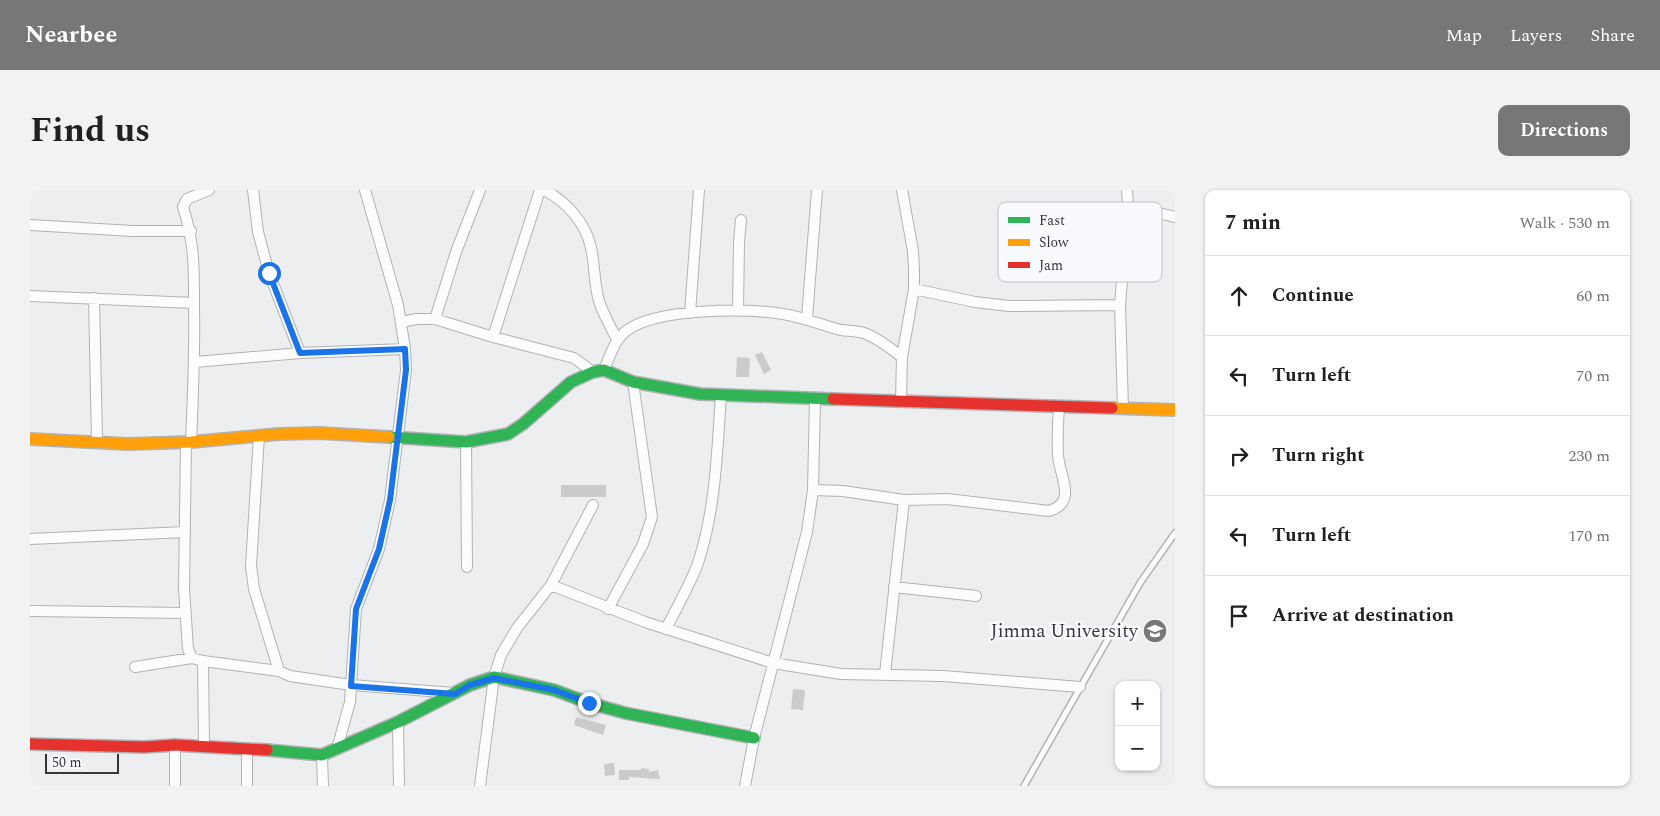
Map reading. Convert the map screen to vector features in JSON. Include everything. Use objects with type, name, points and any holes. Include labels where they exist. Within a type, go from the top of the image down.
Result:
[{"type":"street","points":[[192,658],[188,648],[184,589],[189,442],[195,362],[195,269],[191,231],[183,207],[187,199],[208,190]]},
{"type":"street","points":[[253,190],[258,232],[269,273],[300,353]]},
{"type":"street","points":[[337,749],[350,702],[356,609],[379,549],[390,500],[396,437],[406,370],[405,349],[398,304],[370,214],[365,190]]},
{"type":"street","points":[[435,319],[456,252],[480,190]]},
{"type":"street","points":[[493,337],[540,190]]},
{"type":"street","points":[[544,190],[574,212],[585,230],[591,248],[593,275],[600,303],[617,340]]},
{"type":"street","points":[[690,314],[699,190]]},
{"type":"street","points":[[806,318],[817,190]]},
{"type":"street","points":[[901,400],[902,357],[914,289],[913,251],[902,190]]},
{"type":"street","points":[[1162,214],[1175,217]]},
{"type":"street","points":[[738,310],[741,220]]},
{"type":"street","points":[[30,226],[133,231],[191,231]]},
{"type":"street","points":[[1122,282],[1120,305],[1123,409]]},
{"type":"street","points":[[914,289],[975,302],[1009,306],[1120,305]]},
{"type":"street","points":[[30,296],[194,303]]},
{"type":"street","points":[[94,298],[97,441]]},
{"type":"street","points":[[30,439],[128,444],[319,434],[466,442],[492,438],[508,434],[523,424],[571,382],[598,371],[617,340],[628,330],[655,318],[690,314],[738,310],[806,318],[844,330],[862,333],[880,340],[902,357]]},
{"type":"street","points":[[401,322],[435,319],[493,337],[574,358],[598,371],[633,382],[700,394],[1175,410]]},
{"type":"street","points":[[195,362],[300,353],[405,349]]},
{"type":"street","points":[[608,609],[644,544],[652,517],[633,382]]},
{"type":"street","points":[[666,629],[697,564],[706,536],[716,478],[720,395]]},
{"type":"street","points":[[744,786],[754,738],[807,532],[813,490],[815,399]]},
{"type":"street","points":[[813,490],[843,491],[904,500],[948,499],[1049,511],[1058,508],[1063,501],[1065,489],[1058,456],[1059,407]]},
{"type":"street","points":[[259,436],[251,566],[254,589],[279,671]]},
{"type":"street","points":[[466,442],[467,567]]},
{"type":"street","points":[[885,674],[904,500]]},
{"type":"street","points":[[480,786],[494,678],[501,656],[517,628],[551,585],[593,505]]},
{"type":"street","points":[[30,539],[185,532]]},
{"type":"street","points":[[551,585],[608,609],[773,663],[841,674],[943,676],[1080,687]]},
{"type":"street","points":[[894,587],[976,596]]},
{"type":"street","points":[[30,611],[186,613]]},
{"type":"street","points":[[135,666],[192,658],[279,671],[290,676],[351,686],[455,694]]},
{"type":"street","points":[[203,660],[204,746]]},
{"type":"street","points":[[30,744],[144,747],[204,746],[322,756],[398,722],[470,685],[494,678],[554,690],[625,714],[754,738]]},
{"type":"street","points":[[398,722],[399,786]]},
{"type":"street","points":[[175,745],[176,786]]},
{"type":"street","points":[[246,749],[247,786]]},
{"type":"street","points":[[322,756],[323,786]]},
{"type":"lane","points":[[1024,786],[1140,583],[1175,533]]},
{"type":"building","points":[[762,352],[771,370],[764,374],[755,355]]},
{"type":"building","points":[[737,357],[750,358],[749,377],[736,377]]},
{"type":"building","points":[[561,485],[606,485],[606,497],[561,497]]},
{"type":"building","points":[[793,689],[805,690],[803,710],[791,709]]},
{"type":"building","points":[[576,717],[606,725],[603,735],[574,725]]},
{"type":"building","points":[[614,763],[615,775],[605,776],[604,764]]},
{"type":"building","points":[[641,768],[649,769],[649,772],[658,770],[660,779],[629,777],[629,780],[619,780],[619,770],[641,770]]},
{"type":"traffic: fast","points":[[389,437],[466,442],[508,434],[523,424],[571,382],[593,372],[604,370],[633,382],[700,394],[833,399]]},
{"type":"traffic: fast","points":[[267,750],[322,755],[398,722],[470,685],[494,677],[554,690],[589,703],[625,713],[754,738]]},
{"type":"traffic: slow","points":[[1112,408],[1175,410]]},
{"type":"traffic: slow","points":[[30,439],[128,444],[191,442],[279,434],[319,433],[389,437]]},
{"type":"traffic: jam","points":[[833,399],[1112,408]]},
{"type":"traffic: jam","points":[[30,744],[144,747],[175,745],[267,750]]},
{"type":"place","name":"Jimma University","points":[[1155,631]]},
{"type":"route","points":[[269,273],[300,353],[405,349],[406,370],[396,437],[390,500],[379,549],[356,609],[351,686],[455,694],[470,685],[494,678],[554,690],[589,703]]}]
